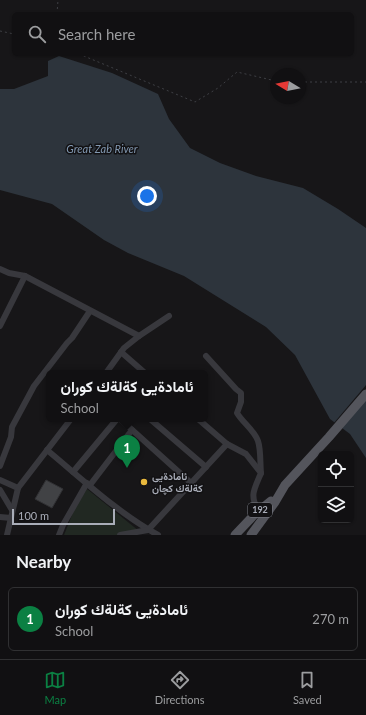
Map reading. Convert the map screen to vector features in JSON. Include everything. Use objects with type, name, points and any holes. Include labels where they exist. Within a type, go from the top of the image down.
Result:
[{"type":"main road","name":"192","points":[[235,535],[274,499],[366,394]]},
{"type":"main road","name":"192","points":[[251,535],[275,502],[285,485]]},
{"type":"street","points":[[0,269],[25,276],[139,336]]},
{"type":"street","points":[[0,326],[25,276]]},
{"type":"street","points":[[0,466],[11,437],[12,427],[34,386],[67,342],[72,338],[90,311]]},
{"type":"street","points":[[108,370],[124,348],[169,316]]},
{"type":"street","points":[[121,352],[142,370]]},
{"type":"street","points":[[206,356],[241,393],[241,402],[237,413],[242,421],[251,430],[258,442],[261,473],[253,491],[253,502],[259,512]]},
{"type":"street","points":[[7,535],[18,488],[69,422]]},
{"type":"street","points":[[73,472],[116,422]]},
{"type":"street","points":[[123,422],[192,483]]},
{"type":"street","points":[[154,422],[206,467]]},
{"type":"street","points":[[201,422],[227,444],[246,454],[261,473]]},
{"type":"street","points":[[59,535],[69,513],[88,484],[132,430]]},
{"type":"street","points":[[120,535],[148,530],[227,444]]},
{"type":"street","points":[[47,450],[148,530],[158,535]]},
{"type":"street","points":[[0,480],[18,488]]},
{"type":"street","points":[[0,490],[12,510]]},
{"type":"street","points":[[0,518],[10,518]]},
{"type":"path","points":[[57,12],[58,0]]},
{"type":"path","points":[[0,31],[12,34]]},
{"type":"path","points":[[84,56],[195,102],[218,88],[236,72],[270,80]]},
{"type":"path","points":[[306,82],[366,82]]},
{"type":"shaded area","points":[[87,489],[139,531],[117,535],[64,535],[74,510]]},
{"type":"water","name":"Great Zab River","points":[[59,56],[112,73],[158,94],[169,119],[190,148],[220,163],[256,176],[303,188],[366,228],[366,458],[350,434],[330,419],[295,355],[266,327],[184,276],[128,253],[104,240],[52,204],[0,190],[0,89],[14,89],[48,76],[48,61]]},
{"type":"pier","points":[[366,385],[366,394],[337,427],[333,424]]},
{"type":"building","points":[[46,480],[63,489],[52,508],[35,499]]},
{"type":"place","name":"ئامادةيى كةلةك كوران","points":[[127,468]]},
{"type":"place","name":"ئامادةيى كةلةك كچان","points":[[144,482]]}]
